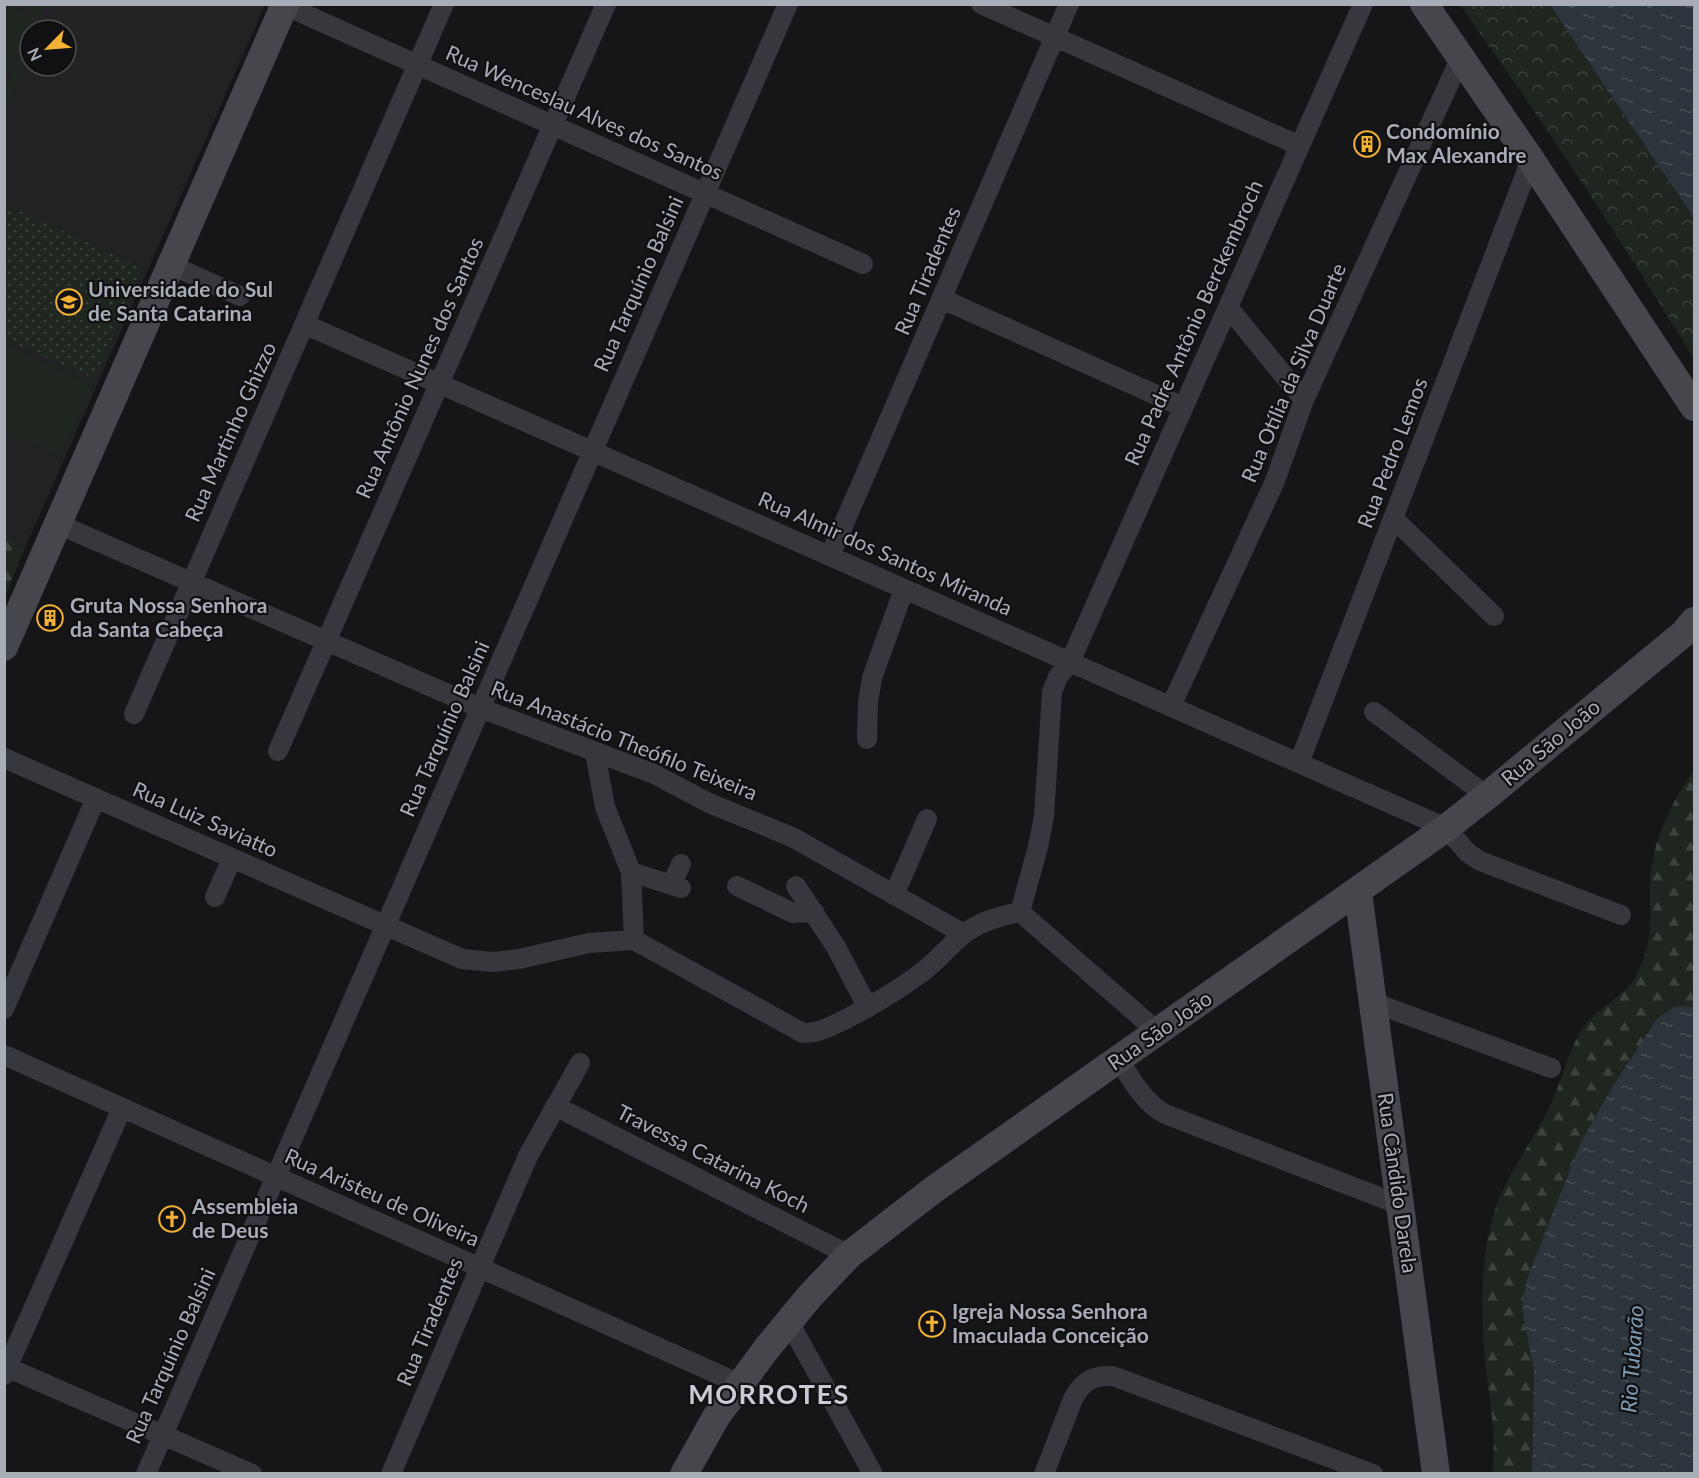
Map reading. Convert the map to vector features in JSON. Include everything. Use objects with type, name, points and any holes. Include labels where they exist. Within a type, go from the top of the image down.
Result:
[{"type":"main road","points":[[1424,4],[1695,407]]},
{"type":"main road","points":[[4,647],[285,5]]},
{"type":"main road","name":"Rua São João","points":[[684,1473],[716,1417],[788,1320],[849,1255],[933,1190],[1446,828],[1691,628]]},
{"type":"main road","name":"Rua Cândido Darela","points":[[1358,892],[1436,1473]]},
{"type":"street","name":"Rua Martinho Ghizzo","points":[[134,714],[444,4]]},
{"type":"street","name":"Rua Antônio Nunes dos Santos","points":[[278,752],[606,4]]},
{"type":"street","name":"Rua Tarquínio Balsini","points":[[146,1473],[788,4]]},
{"type":"street","points":[[981,4],[1300,146]]},
{"type":"street","name":"Rua Tiradentes","points":[[830,556],[1069,4]]},
{"type":"street","name":"Rua Padre Antônio Berckembroch","points":[[1020,912],[1038,848],[1044,816],[1052,692],[1058,677],[1070,662],[1363,4]]},
{"type":"street","name":"Rua Wenceslau Alves dos Santos","points":[[285,5],[863,264]]},
{"type":"street","name":"Rua Otília da Silva Duarte","points":[[1171,706],[1275,481],[1304,400],[1461,57]]},
{"type":"street","name":"Rua Pedro Lemos","points":[[1299,763],[1531,160]]},
{"type":"street","points":[[171,265],[240,296]]},
{"type":"street","points":[[942,298],[1184,407]]},
{"type":"street","points":[[1228,307],[1304,400]]},
{"type":"street","name":"Rua Almir dos Santos Miranda","points":[[304,324],[1446,828]]},
{"type":"street","points":[[1393,518],[1494,616]]},
{"type":"street","name":"Rua Anastácio Theófilo Teixeira","points":[[58,524],[480,708],[654,774],[709,803],[792,837],[964,934]]},
{"type":"street","points":[[867,739],[868,702],[872,678],[904,589]]},
{"type":"street","points":[[1374,712],[1488,796]]},
{"type":"street","points":[[595,752],[604,807],[631,872],[634,940],[803,1033],[824,1029],[868,1008],[918,976],[964,934],[981,923],[999,916],[1020,912],[1158,1032]]},
{"type":"street","name":"Rua Luiz Saviatto","points":[[4,758],[451,955],[476,962],[519,959],[589,942],[634,940]]},
{"type":"street","points":[[4,1009],[96,798]]},
{"type":"street","points":[[894,895],[927,819]]},
{"type":"street","points":[[1446,828],[1468,853],[1480,861],[1621,915]]},
{"type":"street","points":[[215,897],[232,858]]},
{"type":"street","points":[[631,872],[677,886],[681,864]]},
{"type":"street","points":[[737,886],[793,913],[814,912]]},
{"type":"street","points":[[796,886],[836,947],[868,1008]]},
{"type":"street","points":[[1372,1002],[1551,1068]]},
{"type":"street","name":"Rua Aristeu de Oliveira","points":[[4,1055],[740,1384]]},
{"type":"street","points":[[1119,1060],[1153,1108],[1400,1205]]},
{"type":"street","name":"Rua Tiradentes","points":[[392,1473],[528,1156],[580,1063]]},
{"type":"street","name":"Travessa Catarina Koch","points":[[555,1106],[849,1255]]},
{"type":"street","points":[[122,1108],[6,1370],[252,1473]]},
{"type":"street","points":[[788,1320],[873,1473]]},
{"type":"street","points":[[1044,1473],[1072,1399],[1087,1380],[1100,1375],[1113,1376],[1373,1473]]},
{"type":"shaded area","name":"Universidade do Sul de Santa Catarina","points":[[4,5],[265,5],[25,548],[4,537]]},
{"type":"green space","points":[[4,5],[32,16],[31,18],[18,18],[18,46],[5,73]]},
{"type":"green space","points":[[32,5],[40,5],[43,18],[35,18]]},
{"type":"green space","points":[[1460,5],[1550,5],[1692,215],[1694,219],[1694,359],[1580,180]]},
{"type":"green space","points":[[18,58],[18,77],[5,108],[5,89]]},
{"type":"green space","points":[[5,204],[142,268],[95,378],[5,340]]},
{"type":"green space","points":[[5,345],[92,385],[60,457],[5,432]]},
{"type":"green space","points":[[5,538],[25,548],[5,596]]},
{"type":"green space","points":[[1694,770],[1694,1008],[1685,1006],[1611,1089],[1580,1144],[1527,1279],[1522,1309],[1534,1371],[1532,1473],[1492,1474],[1493,1435],[1482,1308],[1484,1264],[1491,1223],[1508,1179],[1553,1099],[1582,1029],[1587,1022],[1630,986],[1638,973],[1649,936],[1650,882],[1654,852],[1670,809]]},
{"type":"water","points":[[1550,5],[1694,5],[1694,219],[1692,215]]},
{"type":"water","name":"Rio Tubarão","points":[[1674,1007],[1694,1008],[1694,1473],[1532,1473],[1534,1371],[1522,1309],[1527,1279],[1580,1144],[1611,1089],[1657,1019]]},
{"type":"place","name":"Condomínio Max Alexandre","points":[[1367,144]]},
{"type":"place","name":"Universidade do Sul de Santa Catarina","points":[[69,302]]},
{"type":"place","name":"Gruta Nossa Senhora da Santa Cabeça","points":[[50,618]]},
{"type":"place","name":"Assembleia de Deus","points":[[172,1219]]},
{"type":"place","name":"Igreja Nossa Senhora Imaculada Conceição","points":[[932,1324]]},
{"type":"district","name":"MORROTES","points":[[769,1395]]}]
